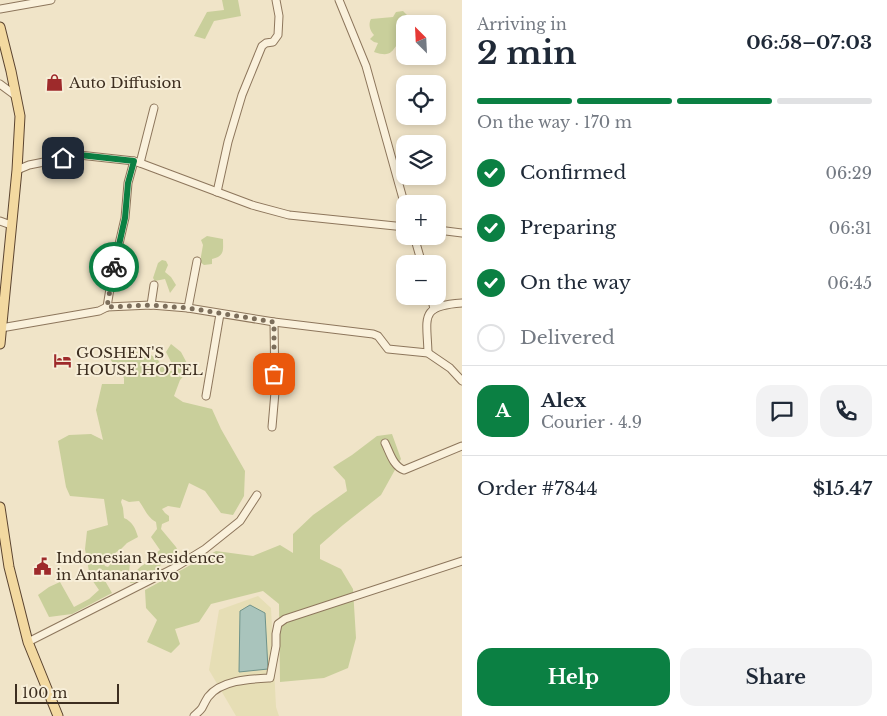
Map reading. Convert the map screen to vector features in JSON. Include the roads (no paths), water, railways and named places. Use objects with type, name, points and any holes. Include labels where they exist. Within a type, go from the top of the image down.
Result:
[{"type":"main road","points":[[0,27],[20,116],[17,170],[4,266],[0,344]]},
{"type":"main road","points":[[0,507],[9,568],[28,642],[58,716]]},
{"type":"street","points":[[0,9],[51,0]]},
{"type":"street","points":[[217,192],[228,142],[242,95],[262,46],[273,42],[278,35],[279,16],[276,0]]},
{"type":"street","points":[[339,0],[366,66],[402,195]]},
{"type":"street","points":[[0,84],[16,96]]},
{"type":"street","points":[[107,307],[125,218],[128,183],[137,162],[154,108]]},
{"type":"street","points":[[17,170],[29,165],[80,155],[137,162],[252,205],[289,215],[396,226]]},
{"type":"street","points":[[0,221],[11,225]]},
{"type":"street","points":[[446,231],[462,232]]},
{"type":"street","points":[[188,308],[197,261]]},
{"type":"street","points":[[151,305],[154,285]]},
{"type":"street","points":[[428,353],[427,317],[430,311],[444,305],[462,303]]},
{"type":"street","points":[[2,328],[99,311],[107,307],[151,305],[188,308],[274,322],[372,334],[378,336],[388,349],[428,353],[450,368],[462,381]]},
{"type":"street","points":[[433,305],[434,309]]},
{"type":"street","points":[[206,396],[220,314]]},
{"type":"street","points":[[272,427],[275,392],[274,322]]},
{"type":"street","points":[[385,443],[395,464],[404,470],[462,446]]},
{"type":"street","points":[[28,642],[174,568],[205,549],[240,521],[257,495]]},
{"type":"street","points":[[194,716],[202,709],[208,696],[220,688],[233,682],[270,678],[278,624],[285,619],[462,561]]},
{"type":"water","points":[[250,605],[265,613],[268,669],[239,672],[240,611]]},
{"type":"place","name":"Auto Diffusion","points":[[55,82]]},
{"type":"place","name":"GOSHEN'S HOUSE HOTEL","points":[[62,361]]},
{"type":"place","name":"Indonesian Residence in Antananarivo","points":[[42,566]]}]
